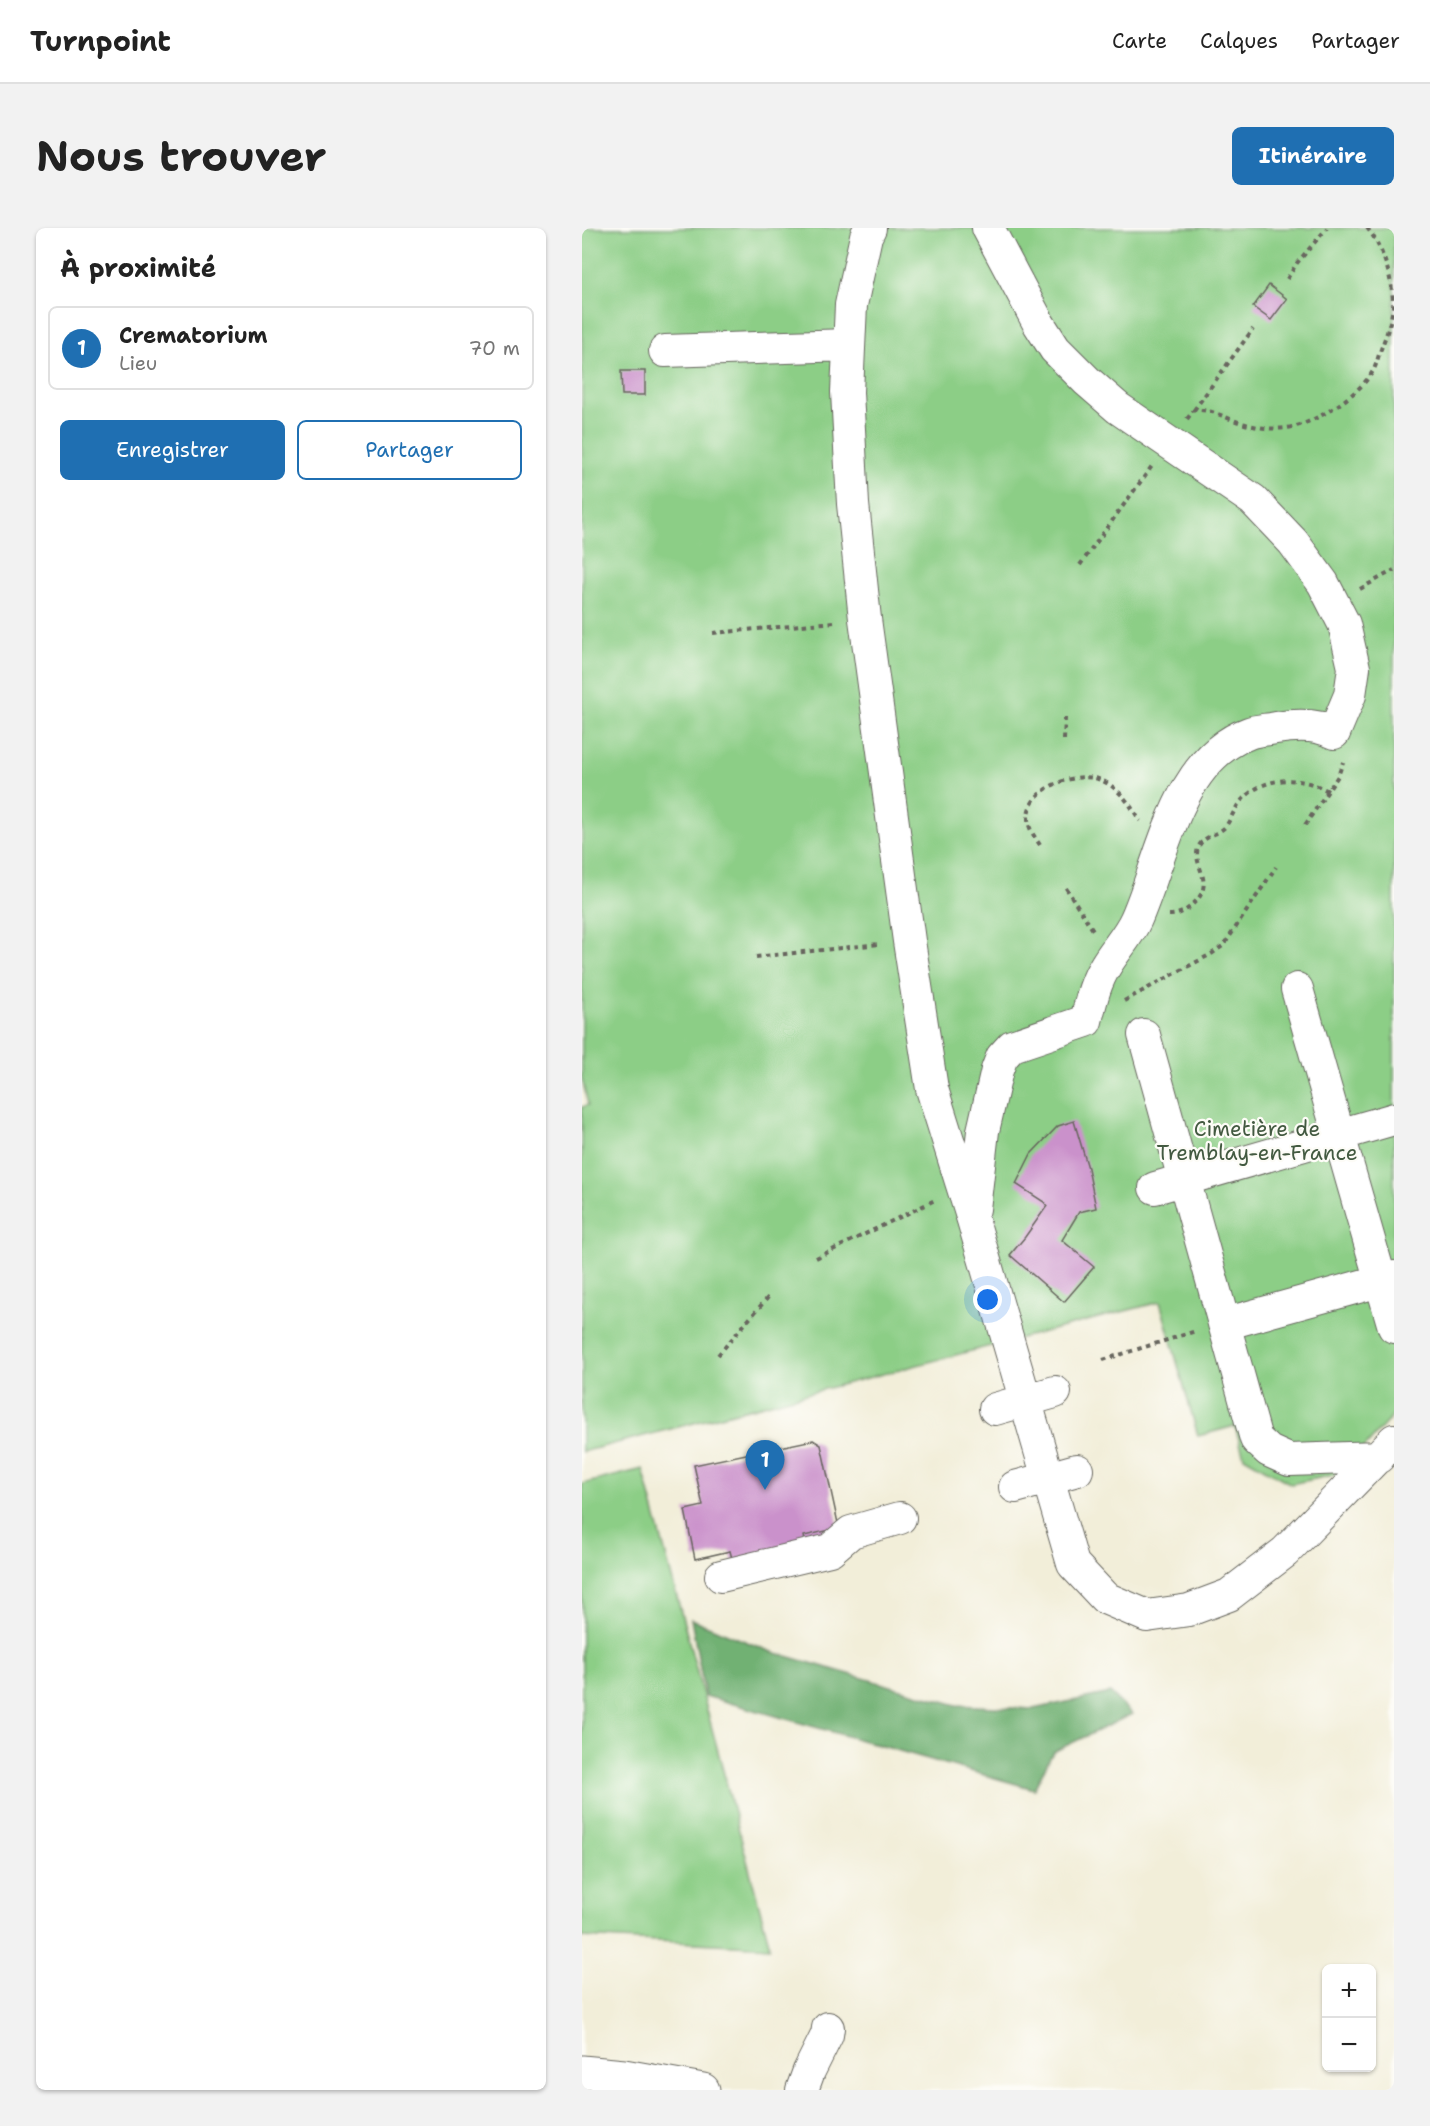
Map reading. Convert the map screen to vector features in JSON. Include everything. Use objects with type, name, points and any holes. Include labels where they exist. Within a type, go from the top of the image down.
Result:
[{"type":"main road","points":[[582,2072],[624,2076],[703,2090]]},
{"type":"lane","points":[[870,228],[866,236],[851,304],[847,392],[853,504],[865,619],[909,941],[932,1089],[973,1220],[1010,1405],[1047,1478],[1073,1564],[1105,1598],[1147,1616],[1189,1611],[1229,1595],[1285,1552],[1387,1449]]},
{"type":"lane","points":[[973,1220],[983,1131],[1002,1057],[1012,1046],[1086,1021],[1096,983],[1136,921],[1181,801],[1202,768],[1226,745],[1250,733],[1285,726],[1316,727],[1327,729],[1334,734],[1350,695],[1354,668],[1344,624],[1323,583],[1293,542],[1253,500],[1118,408],[1055,350],[988,228]]},
{"type":"lane","points":[[665,351],[849,345]]},
{"type":"lane","points":[[1297,989],[1339,1135],[1387,1278],[1394,1327]]},
{"type":"lane","points":[[1144,1035],[1169,1184],[1224,1324],[1256,1439],[1279,1457],[1289,1460],[1387,1449]]},
{"type":"lane","points":[[1169,1184],[1394,1119]]},
{"type":"lane","points":[[1224,1324],[1387,1278]]},
{"type":"lane","points":[[1010,1405],[1054,1392]]},
{"type":"lane","points":[[1015,1487],[1077,1470]]},
{"type":"lane","points":[[721,1576],[830,1550],[851,1532],[900,1518]]},
{"type":"lane","points":[[802,2090],[828,2028]]},
{"type":"path","points":[[1287,279],[1297,263],[1327,228]]},
{"type":"path","points":[[1194,410],[1206,409],[1251,426],[1274,429],[1293,427],[1319,417],[1361,385],[1373,371],[1393,307],[1391,285],[1384,258],[1367,228]]},
{"type":"path","points":[[1080,565],[1253,329]]},
{"type":"path","points":[[1334,604],[1394,570]]},
{"type":"path","points":[[713,633],[865,619]]},
{"type":"path","points":[[1064,740],[1065,718]]},
{"type":"path","points":[[1305,825],[1338,776],[1345,755],[1344,746],[1334,734]]},
{"type":"path","points":[[1040,845],[1028,824],[1033,802],[1040,793],[1069,778],[1081,776],[1099,780],[1114,788],[1128,800],[1160,852]]},
{"type":"path","points":[[1138,914],[1176,915],[1197,900],[1203,890],[1204,881],[1199,847],[1209,835],[1225,827],[1236,808],[1254,790],[1278,780],[1291,779],[1316,785],[1328,791]]},
{"type":"path","points":[[1086,1021],[1213,954],[1224,945],[1276,867]]},
{"type":"path","points":[[1066,888],[1110,958]]},
{"type":"path","points":[[756,957],[909,941]]},
{"type":"path","points":[[816,1258],[963,1187]]},
{"type":"path","points":[[718,1355],[770,1295]]},
{"type":"path","points":[[1102,1360],[1170,1338],[1224,1324]]},
{"type":"green space","name":"Cimetière de Tremblay-en-France","points":[[582,228],[1394,228],[1394,1414],[1338,1474],[1291,1484],[1244,1457],[1235,1426],[1198,1436],[1160,1302],[582,1452],[582,1107],[588,1105],[582,1078]]},
{"type":"green space","points":[[643,1469],[770,1947],[582,1937],[582,1484]]},
{"type":"green space","points":[[691,1619],[769,1651],[957,1705],[1033,1709],[1110,1693],[1132,1714],[1053,1752],[1034,1789],[705,1696]]},
{"type":"building","points":[[1269,285],[1287,299],[1271,320],[1253,307]]},
{"type":"building","points":[[621,371],[645,371],[645,395],[622,395]]},
{"type":"building","points":[[1074,1121],[1088,1168],[1096,1208],[1079,1212],[1062,1240],[1094,1267],[1064,1302],[1010,1255],[1047,1206],[1016,1184],[1031,1154],[1058,1126]]},
{"type":"building","points":[[813,1440],[821,1445],[839,1528],[804,1536],[807,1551],[734,1566],[730,1551],[695,1559],[685,1510],[703,1506],[694,1465]]},
{"type":"place","name":"Crematorium","points":[[765,1490]]}]
